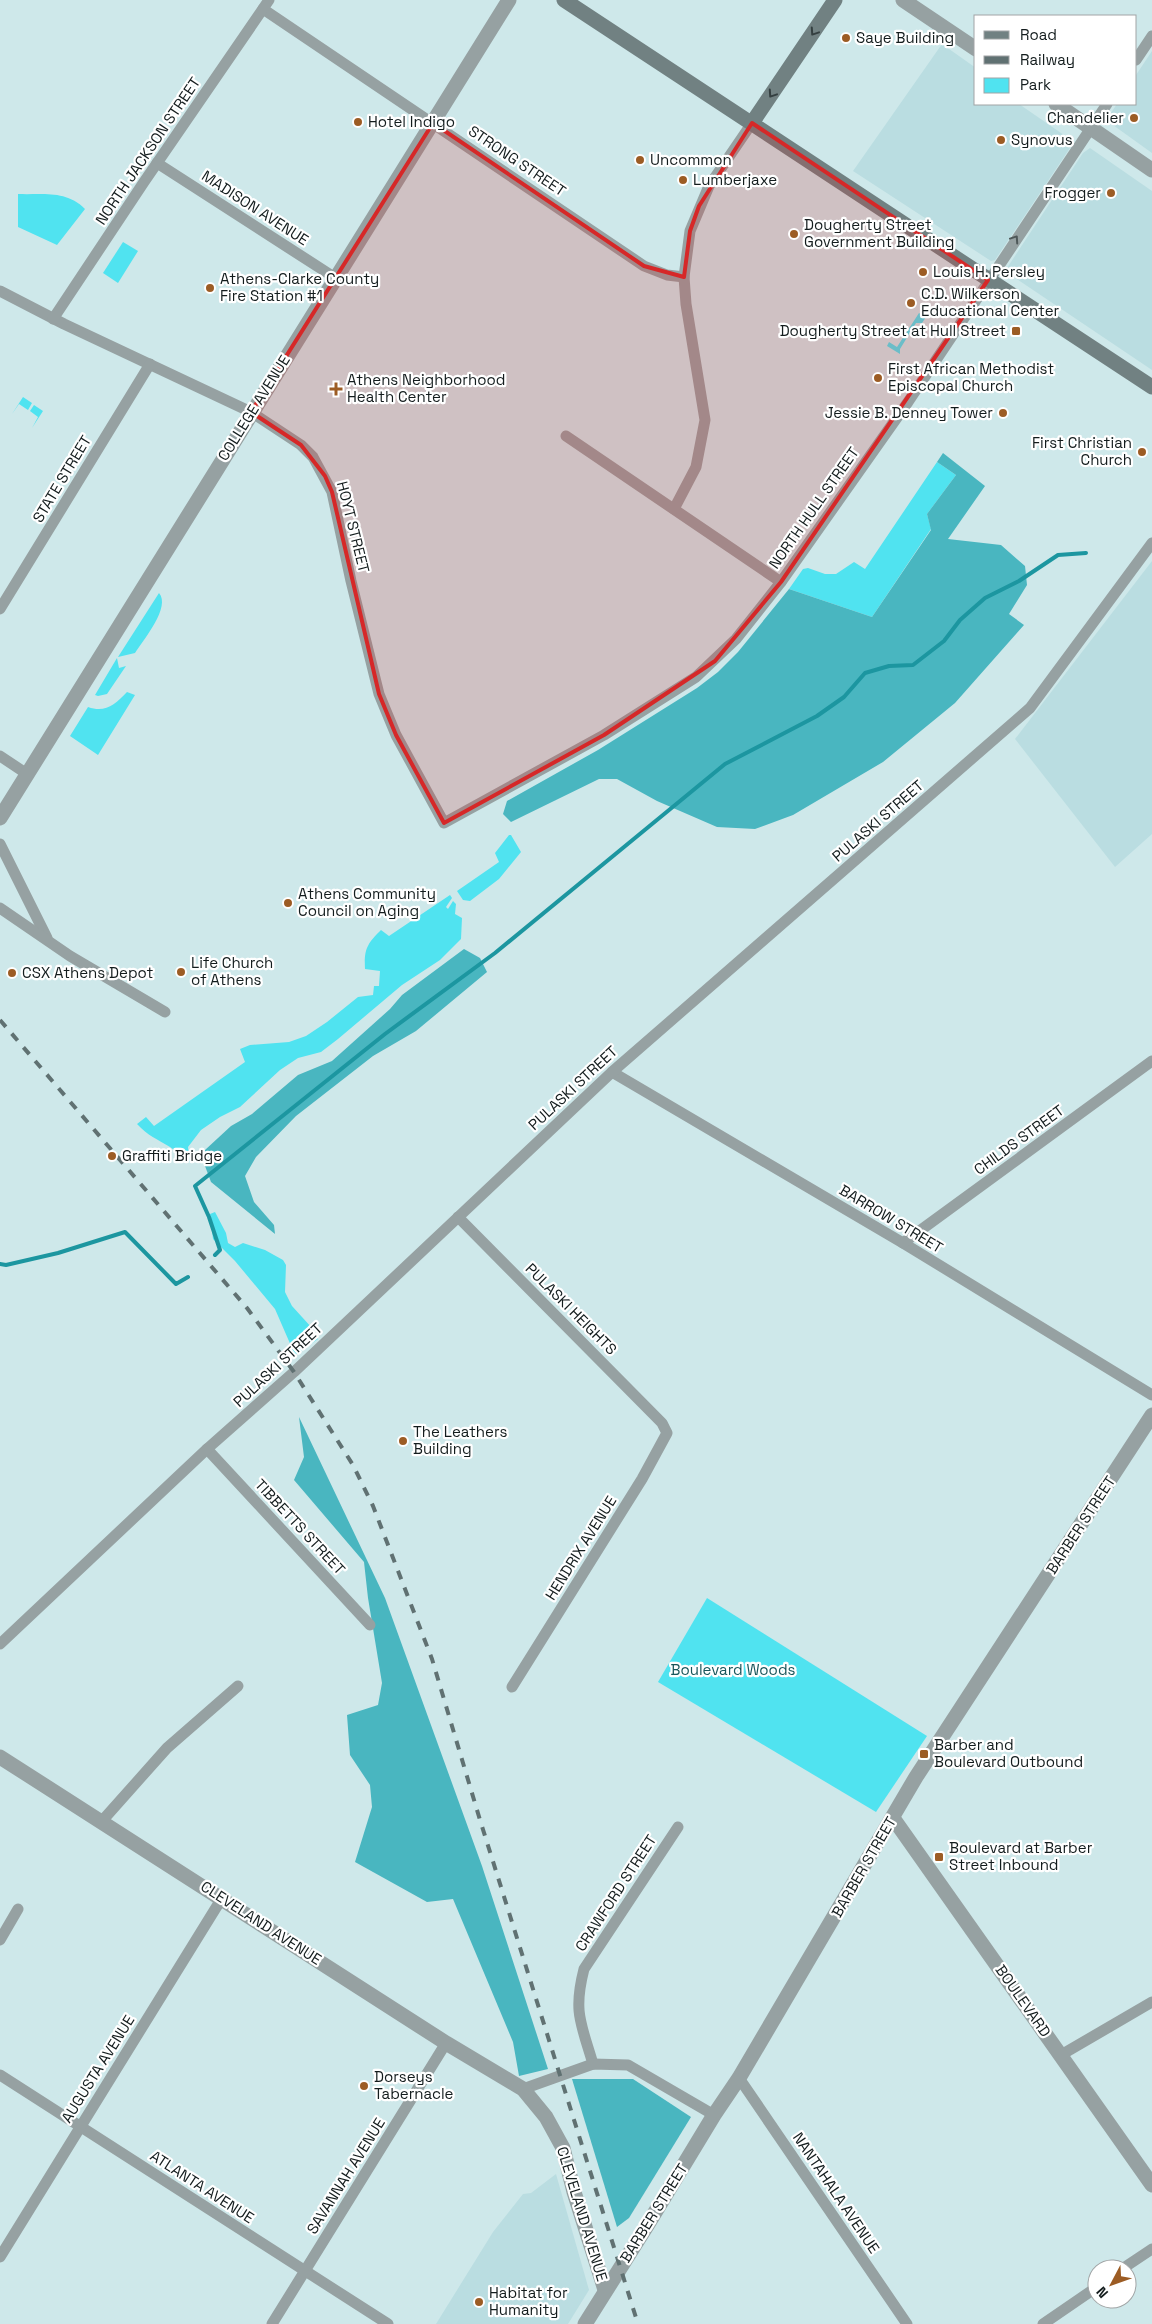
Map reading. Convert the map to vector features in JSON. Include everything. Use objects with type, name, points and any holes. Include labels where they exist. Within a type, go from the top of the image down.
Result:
[{"type":"main road","points":[[564,0],[1152,387]]},
{"type":"main road","points":[[752,123],[835,0]]},
{"type":"street","name":"COLLEGE AVENUE","points":[[0,818],[509,0]]},
{"type":"street","points":[[903,0],[974,48]]},
{"type":"street","name":"STRONG STREET","points":[[266,5],[433,123],[644,266],[668,275],[684,277]]},
{"type":"street","name":"NORTH JACKSON STREET","points":[[54,319],[266,5]]},
{"type":"street","points":[[1137,58],[1152,36]]},
{"type":"street","points":[[1057,105],[1152,170]]},
{"type":"street","name":"NORTH HULL STREET","points":[[444,824],[604,735],[696,677],[736,639],[782,582],[908,402],[1106,105]]},
{"type":"street","points":[[674,509],[696,467],[705,420],[686,304],[684,277],[690,231],[709,186],[752,123]]},
{"type":"street","name":"MADISON AVENUE","points":[[158,163],[336,279]]},
{"type":"street","name":"HOYT STREET","points":[[0,291],[54,319],[251,412],[300,445],[313,457],[332,492],[350,581],[379,694],[396,735],[444,824]]},
{"type":"street","name":"STATE STREET","points":[[0,609],[150,364]]},
{"type":"street","points":[[566,436],[782,582]]},
{"type":"street","name":"PULASKI STREET","points":[[0,1644],[207,1449],[294,1372],[612,1072],[1030,708],[1152,543]]},
{"type":"street","points":[[0,756],[27,774]]},
{"type":"street","points":[[0,844],[48,940]]},
{"type":"street","points":[[0,908],[48,940],[166,1012]]},
{"type":"street","name":"CHILDS STREET","points":[[903,1243],[1152,1061]]},
{"type":"street","name":"BARROW STREET","points":[[612,1072],[903,1243],[1152,1395]]},
{"type":"street","name":"PULASKI HEIGHTS","points":[[458,1217],[662,1423]]},
{"type":"street","name":"BARBER STREET","points":[[584,2324],[739,2078],[916,1777],[1152,1415]]},
{"type":"street","name":"HENDRIX AVENUE","points":[[512,1687],[659,1450],[667,1433],[662,1423]]},
{"type":"street","name":"TIBBETTS STREET","points":[[207,1449],[370,1625]]},
{"type":"street","points":[[102,1821],[167,1748],[238,1686]]},
{"type":"street","name":"CLEVELAND AVENUE","points":[[0,1757],[446,2043],[523,2089],[546,2118],[563,2148],[574,2192],[606,2290]]},
{"type":"street","name":"BOULEVARD","points":[[893,1818],[1152,2185]]},
{"type":"street","name":"CRAWFORD STREET","points":[[593,2064],[578,2014],[578,1993],[584,1969],[678,1827]]},
{"type":"street","name":"AUGUSTA AVENUE","points":[[0,2257],[222,1898]]},
{"type":"street","points":[[0,1940],[18,1909]]},
{"type":"street","points":[[1061,2055],[1152,2002]]},
{"type":"street","name":"SAVANNAH AVENUE","points":[[272,2324],[446,2043]]},
{"type":"street","points":[[523,2089],[593,2064],[628,2065],[649,2075],[673,2092],[714,2115]]},
{"type":"street","name":"ATLANTA AVENUE","points":[[0,2075],[388,2324]]},
{"type":"street","name":"NANTAHALA AVENUE","points":[[739,2078],[907,2324]]},
{"type":"street","points":[[1136,2259],[1152,2248]]},
{"type":"street","points":[[1043,2324],[1087,2294]]},
{"type":"highlighted area","points":[[433,123],[644,266],[684,277],[690,231],[699,206],[752,123],[988,280],[781,582],[715,661],[604,735],[444,823],[396,735],[379,694],[332,492],[325,476],[301,445],[251,412]]},
{"type":"shaded area","points":[[942,44],[974,67],[974,105],[1020,105],[1074,142],[995,260],[991,261],[853,171]]},
{"type":"shaded area","points":[[1152,51],[1152,153],[1106,120],[1116,105],[1137,105],[1137,74]]},
{"type":"shaded area","points":[[1090,148],[1152,191],[1152,370],[1005,271],[1083,153]]},
{"type":"shaded area","points":[[943,453],[985,486],[948,539],[1001,545],[1025,566],[1027,585],[1009,614],[1024,625],[955,703],[883,762],[793,815],[755,829],[717,827],[657,801],[617,779],[599,779],[511,822],[503,814],[507,801],[598,750],[697,688],[718,672],[738,652],[789,589],[872,617],[931,530],[927,514],[956,475],[937,462]]},
{"type":"shaded area","points":[[1152,561],[1152,834],[1115,867],[1015,739]]},
{"type":"shaded area","points":[[464,949],[480,958],[487,972],[416,1031],[373,1056],[296,1116],[256,1157],[245,1176],[254,1202],[274,1225],[275,1234],[211,1182],[205,1166],[205,1150],[231,1126],[252,1114],[298,1075],[332,1061],[390,1009],[402,995]]},
{"type":"shaded area","points":[[299,1417],[385,1598],[482,1866],[548,2069],[519,2076],[513,2042],[453,1899],[427,1902],[355,1862],[372,1807],[370,1785],[350,1755],[347,1715],[378,1705],[382,1683],[364,1562],[294,1480],[304,1457]]},
{"type":"shaded area","points":[[572,2079],[633,2079],[691,2117],[629,2218],[617,2227]]},
{"type":"shaded area","points":[[556,2174],[589,2290],[568,2324],[436,2324],[493,2232],[523,2194],[531,2193]]},
{"type":"green space","points":[[18,194],[62,196],[78,203],[85,209],[57,245],[18,227]]},
{"type":"green space","points":[[123,242],[138,251],[118,283],[103,273]]},
{"type":"green space","points":[[919,313],[926,317],[922,323],[916,323],[900,349],[900,354],[887,346],[889,342],[897,347]]},
{"type":"green space","points":[[23,397],[32,403],[28,410],[19,404],[12,414]]},
{"type":"green space","points":[[34,405],[43,411],[32,428],[38,417],[30,411]]},
{"type":"green space","points":[[937,462],[956,475],[927,514],[931,529],[872,617],[789,589],[803,569],[808,568],[825,574],[836,574],[854,562],[865,569]]},
{"type":"green space","points":[[159,593],[162,599],[162,606],[150,632],[135,653],[118,657]]},
{"type":"green space","points":[[117,658],[119,668],[126,666],[107,694],[95,695]]},
{"type":"green space","points":[[127,692],[135,695],[98,755],[70,736],[88,707],[100,709],[109,707]]},
{"type":"green space","points":[[511,835],[521,852],[499,879],[470,901],[463,900],[457,891],[499,862],[495,853]]},
{"type":"green space","points":[[450,895],[452,898],[446,907],[448,909],[453,901],[456,904],[455,914],[462,918],[461,939],[440,960],[402,985],[321,1052],[298,1058],[280,1070],[240,1107],[220,1117],[201,1130],[188,1147],[190,1162],[137,1124],[146,1117],[154,1126],[245,1062],[240,1049],[250,1045],[289,1042],[306,1036],[358,997],[373,995],[374,986],[379,986],[380,971],[365,969],[367,947],[372,939],[381,930],[389,936]]},
{"type":"green space","points":[[215,1212],[226,1233],[228,1243],[235,1247],[243,1243],[265,1250],[283,1260],[286,1265],[285,1292],[292,1306],[312,1328],[318,1339],[295,1355],[275,1309],[235,1261],[213,1239],[210,1214]]},
{"type":"green space","name":"Boulevard Woods","points":[[707,1598],[927,1736],[876,1812],[658,1682]]},
{"type":"waterway","points":[[215,1255],[220,1250],[209,1217],[195,1186],[385,1034],[495,953],[725,764],[817,716],[844,697],[865,673],[889,666],[913,665],[944,641],[960,620],[985,598],[1019,581],[1058,555],[1086,553]]},
{"type":"waterway","points":[[0,1264],[6,1265],[58,1253],[125,1232],[176,1284],[188,1277]]},
{"type":"railway","points":[[0,1020],[247,1308],[294,1372],[353,1465],[373,1506],[432,1659],[480,1820],[638,2324]]},
{"type":"place","name":"Saye Building","points":[[846,38]]},
{"type":"place","name":"Chandelier","points":[[1134,118]]},
{"type":"place","name":"Hotel Indigo","points":[[358,122]]},
{"type":"place","name":"Synovus","points":[[1001,140]]},
{"type":"place","name":"Uncommon","points":[[640,160]]},
{"type":"place","name":"Lumberjaxe","points":[[683,180]]},
{"type":"place","name":"Frogger","points":[[1111,193]]},
{"type":"place","name":"Dougherty Street Government Building","points":[[794,234]]},
{"type":"place","name":"Louis H. Persley","points":[[923,272]]},
{"type":"place","name":"Athens-Clarke County Fire Station #1","points":[[210,288]]},
{"type":"place","name":"C.D. Wilkerson Educational Center","points":[[911,303]]},
{"type":"place","name":"Dougherty Street at Hull Street","points":[[1016,331]]},
{"type":"place","name":"First African Methodist Episcopal Church","points":[[878,378]]},
{"type":"place","name":"Athens Neighborhood Health Center","points":[[336,389]]},
{"type":"place","name":"Jessie B. Denney Tower","points":[[1003,413]]},
{"type":"place","name":"First Christian Church","points":[[1142,452]]},
{"type":"place","name":"Athens Community Council on Aging","points":[[288,903]]},
{"type":"place","name":"Life Church of Athens","points":[[181,972]]},
{"type":"place","name":"CSX Athens Depot","points":[[12,973]]},
{"type":"place","name":"Graffiti Bridge","points":[[112,1156]]},
{"type":"place","name":"The Leathers Building","points":[[403,1441]]},
{"type":"place","name":"Barber and Boulevard Outbound","points":[[924,1754]]},
{"type":"place","name":"Boulevard at Barber Street Inbound","points":[[939,1857]]},
{"type":"place","name":"Dorseys Tabernacle","points":[[364,2086]]},
{"type":"place","name":"Habitat for Humanity","points":[[479,2302]]}]
